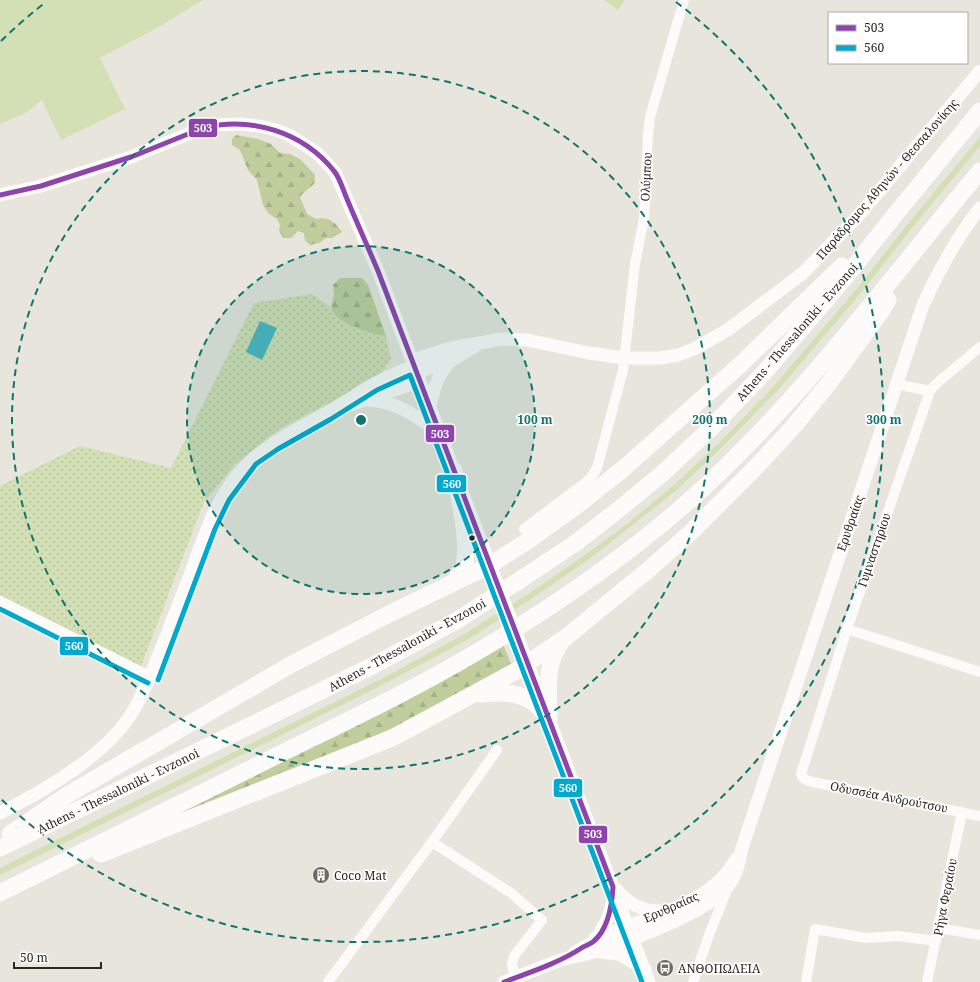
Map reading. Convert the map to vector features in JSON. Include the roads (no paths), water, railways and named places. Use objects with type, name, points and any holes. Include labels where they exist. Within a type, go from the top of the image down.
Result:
[{"type":"highway","name":"Athens - Thessaloniki - Evzonoi","points":[[0,848],[376,664],[456,621],[577,542],[664,472],[721,418],[763,374],[848,274],[980,112]]},
{"type":"highway","points":[[6,890],[395,697],[476,653],[598,573],[646,537],[688,502],[735,457],[790,400],[877,299],[922,241],[980,171]]},
{"type":"highway","points":[[0,841],[82,787],[292,664],[453,583],[493,571],[525,536],[624,468],[741,364],[894,216]]},
{"type":"highway","points":[[549,718],[549,684],[551,663],[556,648],[565,638],[647,571],[691,532],[724,500],[781,440],[829,383],[880,313],[922,241]]},
{"type":"highway","points":[[453,583],[462,571],[466,550],[454,470]]},
{"type":"highway","points":[[6,890],[36,880],[392,738],[516,672],[525,657],[565,638]]},
{"type":"highway","points":[[474,694],[514,694],[529,699],[549,718]]},
{"type":"main road","name":"Παράδρομος Αθηνών - Θεσσαλονίκης","points":[[328,413],[363,400],[416,370],[440,351],[502,339],[527,340],[589,353],[624,358],[661,358],[678,355],[694,349],[729,329],[803,273],[859,215],[980,71]]},
{"type":"main road","name":"Ερυθραίας","points":[[0,195],[41,186],[131,157],[203,128],[215,125],[241,124],[265,127],[289,135],[317,153],[335,172],[367,244],[441,434],[649,982]]},
{"type":"main road","name":"Ερυθραίας","points":[[630,932],[695,911],[713,900],[728,886],[735,874],[742,848],[923,305],[943,261],[980,208]]},
{"type":"main road","name":"Παράδρομος Αθηνών - Θεσσαλονίκης","points":[[0,813],[60,779],[86,761],[114,736],[130,716],[151,677],[209,526],[223,496],[252,459],[274,442],[328,413],[374,384],[398,372],[416,370],[454,359],[479,344]]},
{"type":"main road","points":[[430,406],[440,374],[454,359]]},
{"type":"main road","points":[[363,400],[378,401],[398,406],[419,417],[441,434]]},
{"type":"main road","name":"Ερυθραίας","points":[[630,932],[708,890],[733,864],[742,848]]},
{"type":"main road","points":[[613,887],[632,904],[644,909],[669,911]]},
{"type":"main road","points":[[594,947],[608,916],[612,902],[613,887]]},
{"type":"main road","points":[[510,980],[630,932]]},
{"type":"main road","points":[[594,947],[619,954],[645,969]]},
{"type":"street","name":"Ολύμπου","points":[[525,536],[585,483],[595,472],[600,457],[620,382],[624,358],[635,264],[644,219],[650,117],[684,0]]},
{"type":"street","name":"Γυμναστηρίου","points":[[802,774],[847,629],[930,391],[936,384],[980,347]]},
{"type":"street","points":[[896,384],[930,391]]},
{"type":"street","points":[[0,601],[151,677]]},
{"type":"street","points":[[847,629],[980,672]]},
{"type":"street","points":[[328,982],[432,842],[497,750]]},
{"type":"street","name":"Οδυσσέα Ανδρούτσου","points":[[802,774],[808,781],[980,816]]},
{"type":"street","name":"Ρήγα Φεραίου","points":[[928,982],[962,812]]},
{"type":"street","points":[[432,842],[511,893],[542,920],[514,956],[510,980]]},
{"type":"street","name":"Ερυθραίας","points":[[693,982],[728,886]]},
{"type":"street","points":[[938,928],[980,935]]},
{"type":"street","points":[[806,982],[815,929],[866,938],[898,936],[936,941]]},
{"type":"water","points":[[260,321],[277,328],[262,360],[246,352]]},
{"type":"place","name":"Coco Mat","points":[[321,875]]},
{"type":"place","name":"ΑΝΘΟΠΩΛΕΙΑ","points":[[665,968]]}]
